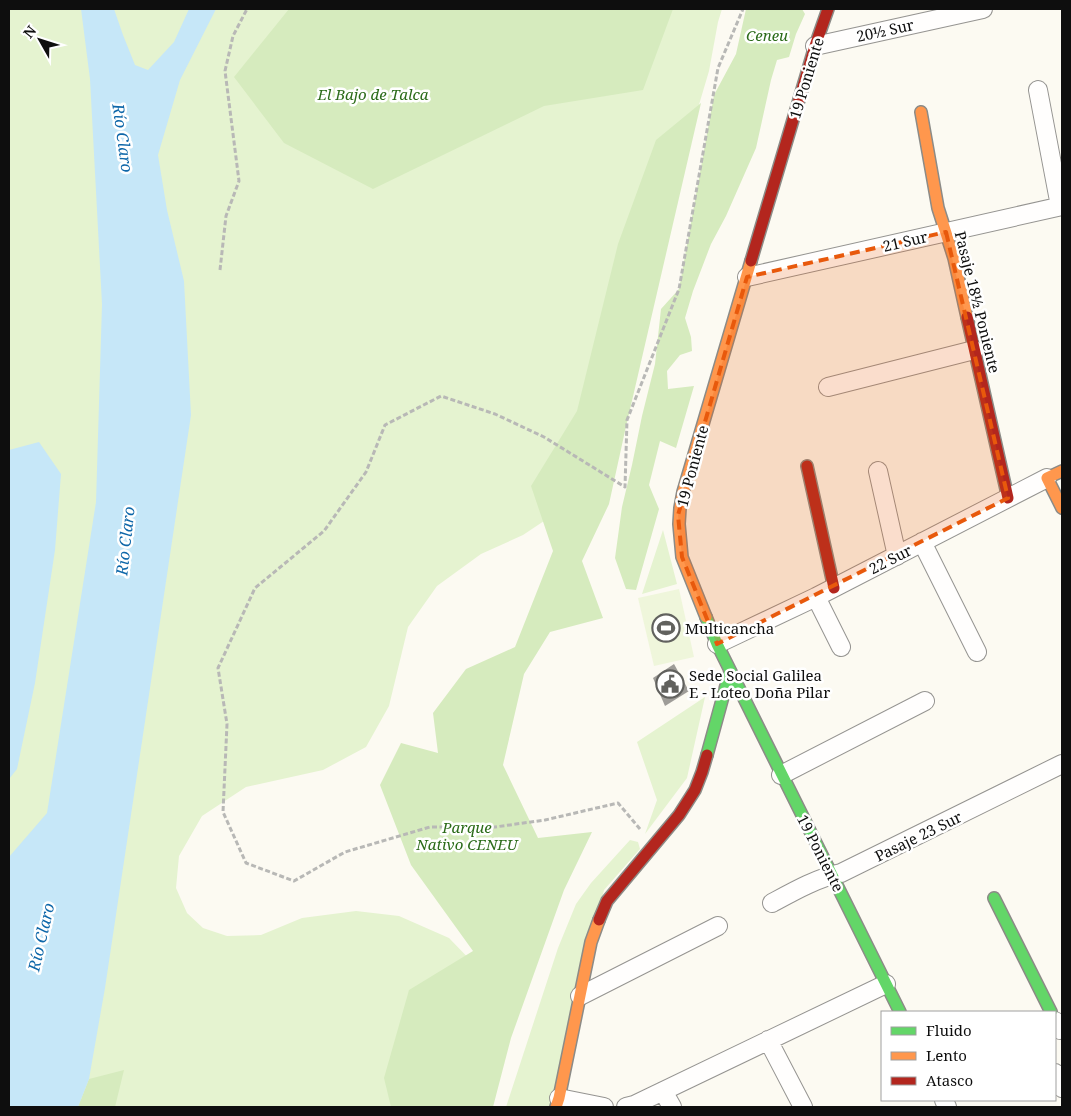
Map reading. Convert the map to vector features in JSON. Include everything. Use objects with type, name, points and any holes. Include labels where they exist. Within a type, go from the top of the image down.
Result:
[{"type":"street","name":"19 Poniente","points":[[828,9],[815,46],[682,498],[678,515],[679,542],[682,557],[717,644],[900,1011]]},
{"type":"street","name":"20½ Sur","points":[[815,46],[983,9]]},
{"type":"street","points":[[1038,90],[1061,206]]},
{"type":"street","name":"Pasaje 18½ Poniente","points":[[921,112],[938,208],[954,258],[1008,498]]},
{"type":"street","name":"21 Sur","points":[[747,277],[1061,206]]},
{"type":"street","points":[[828,387],[974,350]]},
{"type":"street","points":[[807,466],[834,588]]},
{"type":"street","points":[[878,471],[897,556]]},
{"type":"street","points":[[1055,474],[1062,508]]},
{"type":"street","name":"22 Sur","points":[[717,644],[834,588],[1055,474]]},
{"type":"street","points":[[922,542],[977,652]]},
{"type":"street","points":[[816,597],[841,647]]},
{"type":"street","points":[[604,1107],[558,1103],[590,942],[601,913],[608,901],[679,815],[695,790],[702,772],[730,671]]},
{"type":"street","points":[[781,775],[925,701]]},
{"type":"street","name":"Pasaje 23 Sur","points":[[772,902],[803,886],[831,875],[842,873],[1062,764]]},
{"type":"street","points":[[994,898],[1050,1011]]},
{"type":"street","points":[[580,996],[718,926]]},
{"type":"street","points":[[626,1107],[634,1105],[886,984]]},
{"type":"street","points":[[768,1040],[803,1107]]},
{"type":"street","points":[[1056,1075],[1062,1088]]},
{"type":"street","points":[[663,1091],[672,1107]]},
{"type":"path","points":[[220,270],[226,216],[239,181],[225,71],[233,36],[247,9]]},
{"type":"path","points":[[645,834],[618,803],[545,820],[495,826],[430,827],[345,852],[294,881],[246,863],[223,812],[227,724],[218,668],[255,588],[324,531],[366,472],[385,425],[441,396],[495,414],[544,437],[625,487],[627,420],[679,289],[718,68],[744,9]]},
{"type":"highlighted area","points":[[946,232],[1008,498],[717,644],[682,557],[678,515],[747,277]]},
{"type":"green space","points":[[9,9],[722,9],[709,71],[634,324],[559,511],[523,535],[481,554],[437,586],[408,627],[389,706],[366,747],[323,770],[246,787],[202,816],[179,856],[176,888],[187,913],[203,928],[227,936],[261,935],[302,918],[356,911],[399,916],[449,938],[479,969],[469,1107],[9,1107]]},
{"type":"green space","name":"El Bajo de Talca","points":[[289,9],[673,9],[643,90],[544,106],[373,189],[284,143],[234,77]]},
{"type":"green space","name":"Ceneu","points":[[746,9],[802,9],[805,14],[789,57],[777,60],[756,148],[726,216],[711,244],[693,291],[685,318],[691,337],[692,351],[680,355],[667,371],[668,389],[694,386],[676,448],[660,441],[649,485],[659,509],[636,590],[626,589],[615,558],[622,507],[655,364],[661,309],[679,289],[714,95],[736,54]]},
{"type":"green space","name":"Parque Nativo CENEU","points":[[701,103],[609,504],[582,561],[603,618],[550,632],[524,674],[503,765],[538,838],[592,832],[564,890],[511,1038],[493,1107],[391,1107],[384,1078],[409,990],[473,951],[411,865],[380,785],[401,743],[438,753],[433,713],[466,669],[515,647],[553,551],[531,486],[577,411],[618,244],[656,140]]},
{"type":"green space","points":[[663,530],[677,584],[642,594]]},
{"type":"green space","name":"Multicancha","points":[[679,589],[694,657],[654,666],[638,598]]},
{"type":"green space","points":[[705,697],[687,778],[645,834],[657,800],[637,742]]},
{"type":"green space","points":[[630,840],[638,842],[640,849],[604,890],[551,1107],[506,1107],[558,948],[576,904],[591,883]]},
{"type":"green space","points":[[124,1070],[115,1107],[78,1107],[89,1079]]},
{"type":"water","name":"Río Claro","points":[[81,9],[114,9],[135,65],[148,70],[174,42],[189,9],[216,9],[180,80],[158,155],[167,210],[184,281],[191,415],[105,988],[89,1079],[78,1107],[9,1107],[9,857],[47,813],[96,502],[102,304],[90,79]]},
{"type":"water","points":[[39,442],[61,474],[55,550],[35,683],[17,769],[9,779],[9,450]]},
{"type":"building","name":"Sede Social Galilea E - Loteo Doña Pilar","points":[[674,664],[689,691],[665,706],[653,678]]},
{"type":"traffic: fast","points":[[706,617],[717,644],[900,1011]]},
{"type":"traffic: fast","points":[[707,755],[730,671]]},
{"type":"traffic: fast","points":[[994,898],[1050,1011]]},
{"type":"traffic: slow","points":[[921,112],[938,208],[954,258],[967,317]]},
{"type":"traffic: slow","points":[[706,617],[682,557],[679,524],[680,508],[683,492],[751,261]]},
{"type":"traffic: slow","points":[[1062,471],[1047,478],[1062,508]]},
{"type":"traffic: slow","points":[[556,1107],[591,942],[599,920]]},
{"type":"traffic: jam","points":[[751,261],[815,46],[828,9]]},
{"type":"traffic: jam","points":[[967,317],[1008,498]]},
{"type":"traffic: jam","points":[[807,466],[834,588]]},
{"type":"traffic: jam","points":[[599,920],[607,901],[679,815],[695,790],[707,755]]},
{"type":"place","name":"Multicancha","points":[[666,628]]},
{"type":"place","name":"Sede Social Galilea E - Loteo Doña Pilar","points":[[670,684]]}]
